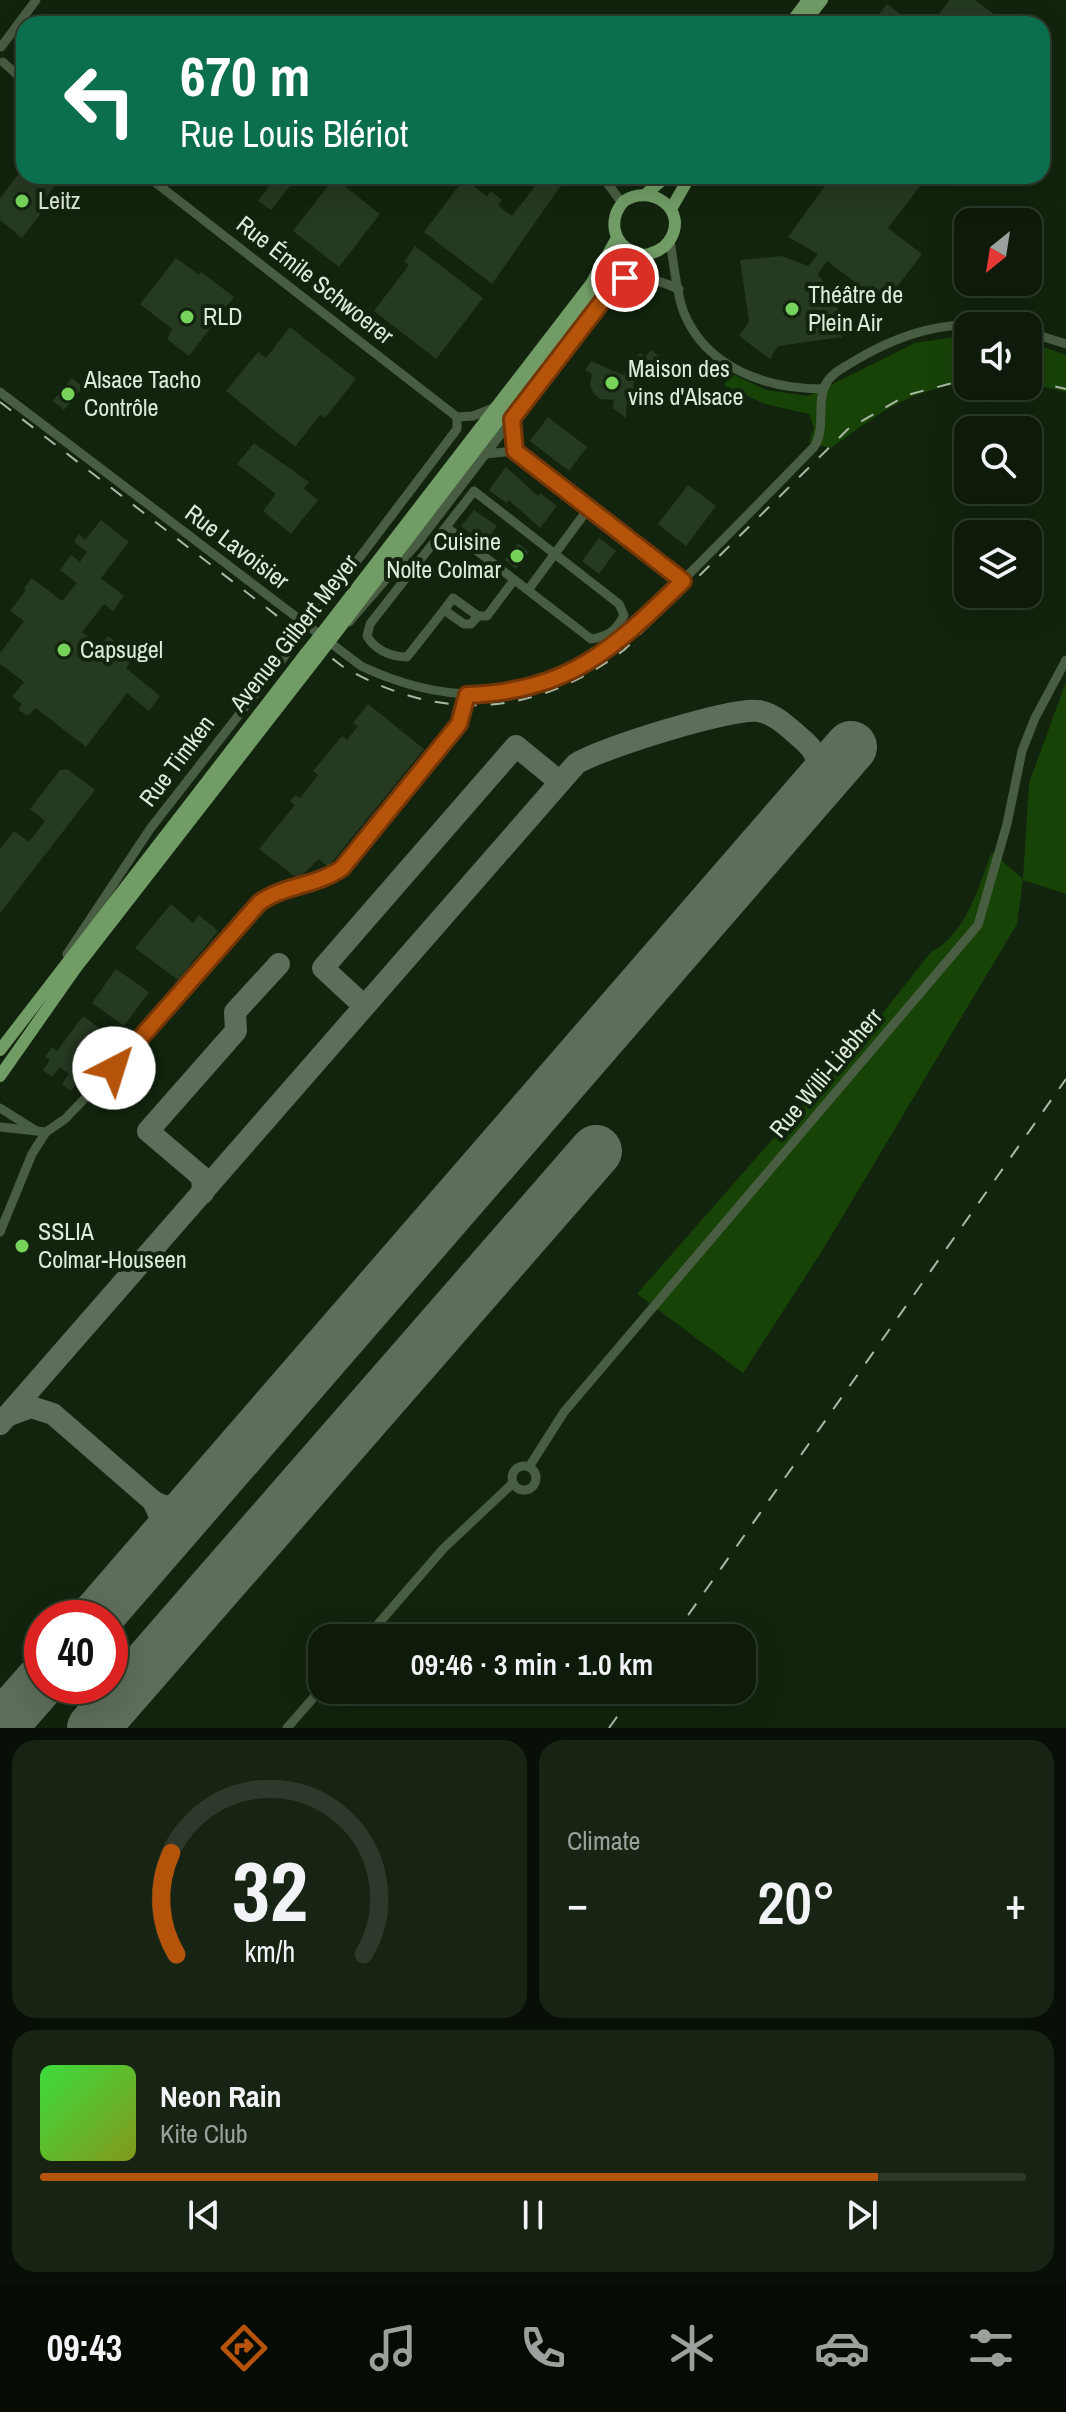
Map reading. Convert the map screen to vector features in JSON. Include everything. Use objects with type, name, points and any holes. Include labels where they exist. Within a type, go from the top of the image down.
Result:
[{"type":"main road","points":[[809,16],[822,0]]},
{"type":"main road","points":[[622,203],[631,196],[647,193],[658,184]]},
{"type":"main road","points":[[671,209],[685,184]]},
{"type":"main road","points":[[617,238],[628,249],[641,254],[655,252],[670,240],[675,224],[671,209],[661,198],[647,193]]},
{"type":"main road","name":"Avenue Gilbert Meyer","points":[[330,631],[591,284],[617,238],[614,219],[622,203]]},
{"type":"main road","name":"Avenue Gilbert Meyer","points":[[0,1050],[599,289],[625,264],[641,254]]},
{"type":"main road","name":"Avenue Gilbert Meyer","points":[[0,1076],[75,969],[310,656]]},
{"type":"street","points":[[24,16],[36,0]]},
{"type":"street","points":[[1,63],[0,47],[16,26]]},
{"type":"street","name":"Rue Émile Schwoerer","points":[[157,184],[457,417]]},
{"type":"street","points":[[608,184],[622,203]]},
{"type":"street","points":[[670,240],[683,312],[690,325],[712,352],[729,365],[766,383],[823,389],[833,374],[879,346],[927,329],[954,328]]},
{"type":"street","points":[[655,252],[674,266]]},
{"type":"street","name":"Avenue Gilbert Meyer","points":[[330,631],[361,612],[614,286],[625,278],[642,278],[679,289]]},
{"type":"street","points":[[1042,336],[1066,344]]},
{"type":"street","name":"Rue Lavoisier","points":[[0,392],[361,666],[409,686],[467,695],[498,694],[536,686],[575,671],[625,638],[814,447],[822,428],[823,389]]},
{"type":"street","points":[[457,417],[473,416],[496,407]]},
{"type":"street","name":"Rue Timken","points":[[51,985],[150,829],[457,429],[457,417]]},
{"type":"street","points":[[512,419],[515,451]]},
{"type":"street","points":[[485,454],[515,451],[683,581]]},
{"type":"street","points":[[446,527],[591,639],[606,636],[618,628],[624,615],[619,604],[474,491],[370,624],[367,636],[372,646],[396,657],[407,657],[453,598],[478,616],[487,616],[514,580]]},
{"type":"street","points":[[446,527],[447,505]]},
{"type":"street","points":[[528,590],[588,509]]},
{"type":"street","points":[[419,541],[446,527]]},
{"type":"street","points":[[444,610],[464,624],[471,624],[478,616]]},
{"type":"street","name":"Rue Willi-Liebherr","points":[[529,1467],[564,1412],[978,925],[1007,824],[1022,751],[1035,718],[1066,660]]},
{"type":"street","points":[[0,1127],[42,1132],[65,1119],[259,903],[267,896],[321,881],[342,868],[459,724],[467,695]]},
{"type":"street","points":[[0,1108],[42,1132]]},
{"type":"street","points":[[27,1131],[32,1154]]},
{"type":"street","points":[[0,1232],[42,1132]]},
{"type":"street","name":"Rue Willi-Liebherr","points":[[513,1483],[522,1490],[533,1487],[536,1476],[529,1467]]},
{"type":"street","name":"Rue Willi-Liebherr","points":[[378,1624],[443,1549],[513,1483],[517,1468],[529,1467]]},
{"type":"street","points":[[287,1728],[308,1704]]},
{"type":"green space","points":[[954,337],[954,385],[927,391],[895,405],[831,448],[809,443],[814,428],[809,414],[765,404],[724,385],[732,374],[766,390],[808,396],[915,343]]},
{"type":"green space","points":[[1042,347],[1066,355],[1066,392],[1042,386]]},
{"type":"green space","points":[[1066,682],[1066,894],[1023,880],[1017,924],[822,1251],[743,1373],[637,1294],[878,1019],[931,952],[953,934],[970,908],[992,852],[1023,879],[1029,783]]},
{"type":"building","points":[[950,0],[975,0],[996,16],[937,16]]},
{"type":"building","points":[[887,4],[903,16],[878,16]]},
{"type":"building","name":"Leitz","points":[[16,177],[16,184],[56,184],[41,204],[45,208],[22,238],[0,220],[0,198]]},
{"type":"building","points":[[271,184],[291,184],[271,210],[258,201]]},
{"type":"building","points":[[329,184],[342,184],[380,214],[339,267],[293,231]]},
{"type":"building","points":[[460,184],[471,184],[487,196],[491,191],[502,200],[498,205],[512,216],[537,184],[562,184],[492,284],[424,232]]},
{"type":"building","points":[[826,184],[922,184],[888,228],[922,254],[884,304],[827,261],[818,274],[836,301],[842,337],[778,346],[770,359],[739,336],[749,322],[740,260],[782,256],[808,266],[818,254],[788,237]]},
{"type":"building","points":[[415,246],[483,298],[436,359],[374,311],[409,265],[404,262]]},
{"type":"building","name":"RLD","points":[[176,258],[234,297],[189,356],[167,339],[172,329],[140,304]]},
{"type":"building","points":[[290,327],[356,379],[325,418],[320,415],[295,447],[226,391],[258,352],[266,358]]},
{"type":"building","name":"Maison des vins d'Alsace","points":[[651,350],[669,364],[662,374],[648,363],[639,374],[633,385],[635,394],[627,399],[626,418],[613,408],[614,400],[600,399],[594,394],[590,385],[592,374],[585,370],[591,361],[623,375],[640,353],[645,357]]},
{"type":"building","name":"Alsace Tacho Contrôle","points":[[72,378],[83,387],[64,410],[53,401]]},
{"type":"building","points":[[548,417],[587,447],[569,471],[530,441]]},
{"type":"building","points":[[254,443],[309,482],[304,489],[318,500],[291,534],[263,511],[276,494],[237,464]]},
{"type":"building","points":[[506,467],[538,496],[540,493],[557,506],[540,528],[509,500],[506,503],[489,490]]},
{"type":"building","points":[[688,485],[716,506],[686,546],[658,524]]},
{"type":"building","points":[[474,510],[497,526],[484,544],[461,526]]},
{"type":"building","name":"Capsugel","points":[[101,520],[129,542],[101,578],[124,596],[113,611],[104,604],[82,632],[100,646],[108,636],[134,656],[126,668],[160,696],[149,711],[127,693],[86,747],[36,708],[27,716],[18,709],[22,704],[12,697],[24,682],[0,664],[0,653],[24,621],[10,611],[26,590],[24,588],[32,578],[62,601],[77,583],[60,570],[71,555],[80,562],[87,552],[74,542],[79,534],[85,540]]},
{"type":"building","points":[[599,538],[616,551],[599,574],[582,561]]},
{"type":"building","name":"Cuisine Nolte Colmar","points":[[518,543],[529,552],[516,569],[505,560]]},
{"type":"building","points":[[368,704],[424,749],[328,867],[319,859],[298,879],[259,849],[295,805],[290,801],[295,795],[300,798],[318,775],[313,771],[342,736],[347,740],[358,726],[353,723]]},
{"type":"building","points":[[67,769],[95,790],[0,913],[0,849],[14,831],[29,842],[45,821],[30,809],[60,770]]},
{"type":"building","points":[[171,904],[193,923],[199,915],[218,931],[178,980],[135,948]]},
{"type":"building","points":[[116,969],[149,992],[124,1026],[92,1003]]},
{"type":"building","points":[[83,1016],[102,1030],[102,1036],[114,1048],[102,1062],[95,1057],[71,1091],[62,1084],[69,1074],[60,1067],[52,1077],[43,1070],[50,1060],[45,1057],[52,1047],[57,1051]]},
{"type":"taxiway","points":[[0,1424],[576,764],[666,730],[722,715],[758,711],[782,722],[814,752],[818,773],[811,795]]},
{"type":"taxiway","points":[[364,1006],[323,968],[516,746],[560,782]]},
{"type":"taxiway","points":[[203,1193],[202,1177],[148,1131],[236,1031],[235,1012],[279,964]]},
{"type":"taxiway","points":[[7,1416],[31,1407],[53,1414],[153,1501],[163,1522],[156,1549]]},
{"type":"taxiway","points":[[153,1501],[177,1507],[201,1497]]},
{"type":"runway","points":[[112,1600],[851,747]]},
{"type":"runway","points":[[93,1728],[596,1151]]},
{"type":"runway","points":[[0,1728],[24,1701]]},
{"type":"railway","points":[[0,402],[342,666],[414,697],[450,704],[485,705],[521,700],[555,689],[590,673],[624,650],[848,429],[907,395],[954,383]]},
{"type":"railway","points":[[1042,383],[1066,389]]},
{"type":"railway","points":[[682,1624],[1066,1079]]},
{"type":"railway","points":[[609,1728],[626,1704]]},
{"type":"place","name":"Leitz","points":[[22,201]]},
{"type":"place","name":"Théâtre de Plein Air","points":[[792,309]]},
{"type":"place","name":"RLD","points":[[187,317]]},
{"type":"place","name":"Maison des vins d'Alsace","points":[[612,383]]},
{"type":"place","name":"Alsace Tacho Contrôle","points":[[68,394]]},
{"type":"place","name":"Cuisine Nolte Colmar","points":[[517,556]]},
{"type":"place","name":"Capsugel","points":[[64,650]]},
{"type":"place","name":"SSLIA Colmar-Houseen","points":[[22,1246]]},
{"type":"route","points":[[114,1068],[259,903],[267,896],[321,881],[342,868],[459,724],[467,695],[498,694],[536,686],[575,671],[625,638],[683,581],[515,451],[511,432],[512,419],[614,286],[625,278]]}]
